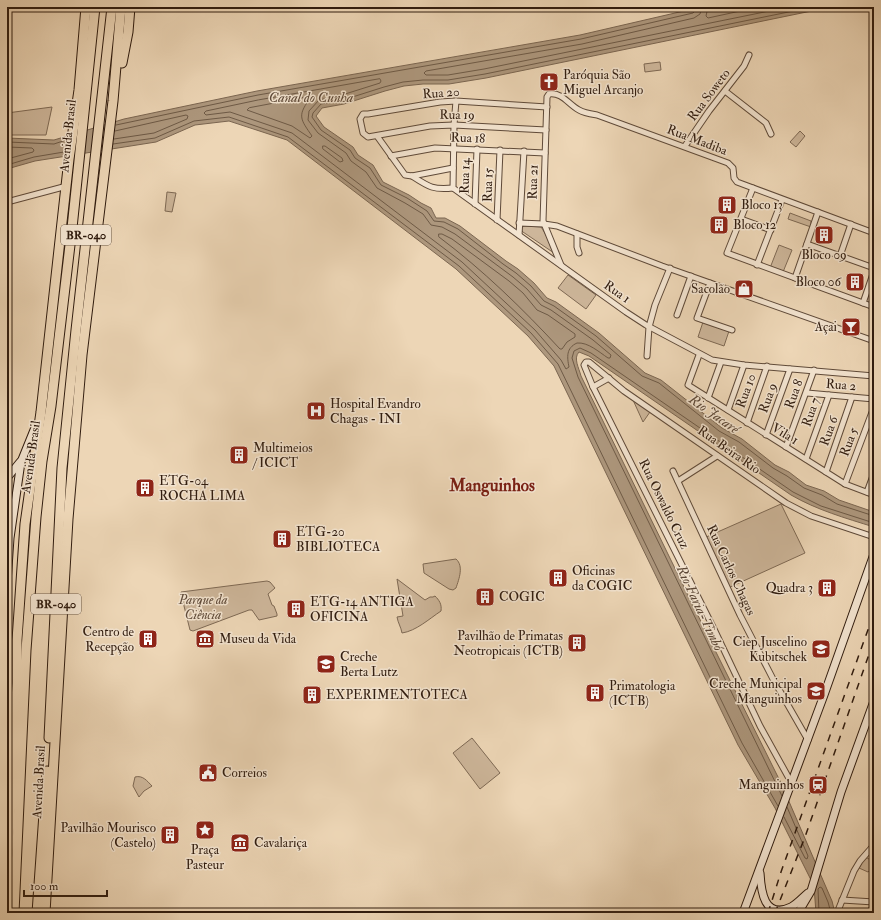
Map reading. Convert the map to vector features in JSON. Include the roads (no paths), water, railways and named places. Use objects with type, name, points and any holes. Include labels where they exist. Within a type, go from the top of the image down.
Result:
[{"type":"highway","name":"Avenida Brasil","points":[[14,913],[30,591],[42,461],[51,406],[77,174],[86,7]]},
{"type":"highway","name":"Avenida Brasil","points":[[7,876],[17,682],[17,640],[25,524],[41,412],[68,173],[95,7]]},
{"type":"highway","name":"Avenida Brasil","points":[[37,913],[47,766],[62,468],[112,7]]},
{"type":"highway","name":"Avenida Brasil","points":[[45,913],[68,519],[82,355],[112,112],[121,7]]},
{"type":"highway","points":[[113,101],[128,28],[130,7]]},
{"type":"highway","points":[[17,640],[30,591]]},
{"type":"main road","points":[[7,478],[20,462],[41,412]]},
{"type":"main road","points":[[7,583],[9,536],[20,462]]},
{"type":"main road","points":[[743,913],[808,740],[874,554]]},
{"type":"main road","points":[[798,913],[812,888],[841,792],[874,701]]},
{"type":"main road","points":[[760,869],[763,897],[768,906],[774,910],[781,910],[792,906],[812,888]]},
{"type":"street","name":"Rua Soweto","points":[[686,146],[709,111],[744,66],[749,55]]},
{"type":"street","points":[[725,91],[766,123],[771,134]]},
{"type":"street","name":"Rua Madiba","points":[[548,95],[552,93],[557,94],[579,110],[686,146],[728,163],[733,168],[735,180],[782,200],[874,233]]},
{"type":"street","name":"Rua 21","points":[[548,95],[543,221],[562,266]]},
{"type":"street","points":[[412,176],[433,188],[453,188],[456,101]]},
{"type":"street","name":"Rua 20","points":[[368,137],[364,133],[360,119],[364,114],[440,102],[456,101],[547,107]]},
{"type":"street","name":"Rua 19","points":[[368,137],[430,126],[454,125],[546,130]]},
{"type":"street","points":[[377,136],[404,175],[412,176],[453,168]]},
{"type":"street","name":"Rua 18","points":[[391,156],[435,148],[545,153]]},
{"type":"street","name":"Rua 14","points":[[475,204],[477,149]]},
{"type":"street","name":"Rua 15","points":[[497,220],[500,150]]},
{"type":"street","points":[[519,235],[524,151]]},
{"type":"street","points":[[7,202],[67,186]]},
{"type":"street","name":"Rua 1","points":[[453,188],[626,312],[649,327],[712,360],[790,369],[874,376]]},
{"type":"street","points":[[753,188],[727,253],[874,307]]},
{"type":"street","points":[[757,264],[782,200]]},
{"type":"street","points":[[795,278],[818,212]]},
{"type":"street","points":[[741,219],[770,230]]},
{"type":"street","points":[[519,223],[557,226],[710,283],[874,341]]},
{"type":"street","points":[[840,256],[851,224]]},
{"type":"street","points":[[577,234],[577,247],[579,253]]},
{"type":"street","points":[[807,244],[874,270],[863,303]]},
{"type":"street","points":[[646,356],[649,327],[655,305],[670,268]]},
{"type":"street","points":[[677,315],[691,276]]},
{"type":"street","points":[[710,283],[697,318],[732,330]]},
{"type":"street","name":"Vila 1","points":[[699,354],[688,385],[746,423],[845,484],[874,495]]},
{"type":"street","name":"Rua Beira Rio","points":[[584,363],[589,362],[624,391],[786,503],[812,516],[874,537]]},
{"type":"street","points":[[708,398],[721,362]]},
{"type":"street","name":"Rua Oswaldo Cruz","points":[[584,363],[594,387],[714,629],[760,726],[791,782]]},
{"type":"street","points":[[728,410],[744,364]]},
{"type":"street","name":"Rua 10","points":[[746,423],[767,366]]},
{"type":"street","name":"Rua 9","points":[[766,435],[790,369]]},
{"type":"street","name":"Rua 8","points":[[786,447],[807,393],[814,370]]},
{"type":"street","points":[[594,387],[609,378]]},
{"type":"street","name":"Rua 2","points":[[807,393],[874,399]]},
{"type":"street","name":"Rua 7","points":[[806,459],[829,395]]},
{"type":"street","name":"Rua 6","points":[[826,472],[852,397]]},
{"type":"street","name":"Rua 5","points":[[845,484],[874,407]]},
{"type":"street","points":[[678,481],[718,456]]},
{"type":"street","name":"Rua Carlos Chagas","points":[[673,471],[740,615],[773,679],[808,740]]},
{"type":"street","points":[[867,492],[874,473]]},
{"type":"street","points":[[837,913],[854,870],[864,855],[874,847]]},
{"type":"street","points":[[842,900],[874,903],[870,913]]},
{"type":"water","name":"Canal do Cunha","points":[[701,7],[831,7],[486,78],[449,84],[404,86],[344,104],[322,108],[316,116],[324,127],[353,147],[358,155],[373,165],[383,182],[431,208],[436,218],[445,218],[460,226],[518,269],[534,283],[547,298],[556,302],[599,333],[645,373],[661,380],[722,428],[742,439],[775,465],[789,472],[806,485],[824,491],[839,500],[874,512],[874,527],[831,513],[791,495],[589,356],[579,352],[577,354],[577,363],[581,376],[781,783],[832,901],[835,913],[816,913],[814,886],[775,808],[738,745],[554,366],[528,336],[456,269],[287,140],[229,121],[195,125],[156,142],[35,161],[7,169],[7,138],[54,140],[124,119],[257,91],[580,35]]},
{"type":"railway","points":[[768,913],[781,872],[874,613]]},
{"type":"railway","points":[[775,913],[805,837],[874,640]]},
{"type":"place","name":"Paróquia São Miguel Arcanjo","points":[[549,82]]},
{"type":"place","name":"Bloco 13","points":[[727,205]]},
{"type":"place","name":"Bloco 12","points":[[719,225]]},
{"type":"place","name":"Bloco 09","points":[[824,235]]},
{"type":"place","name":"Bloco 06","points":[[855,282]]},
{"type":"place","name":"Sacolão","points":[[744,289]]},
{"type":"place","name":"Açai","points":[[851,327]]},
{"type":"place","name":"Hospital Evandro Chagas - INI","points":[[316,411]]},
{"type":"place","name":"Multimeios / ICICT","points":[[239,455]]},
{"type":"place","name":"ETG-04 ROCHA LIMA","points":[[145,488]]},
{"type":"place","name":"ETG-20 BIBLIOTECA","points":[[282,539]]},
{"type":"place","name":"Oficinas da COGIC","points":[[558,578]]},
{"type":"place","name":"Quadra 3","points":[[827,588]]},
{"type":"place","name":"COGIC","points":[[485,597]]},
{"type":"place","name":"ETG-14 ANTIGA OFICINA","points":[[296,609]]},
{"type":"place","name":"Centro de Recepção","points":[[148,639]]},
{"type":"place","name":"Museu da Vida","points":[[205,639]]},
{"type":"place","name":"Pavilhão de Primatas Neotropicais (ICTB)","points":[[577,643]]},
{"type":"place","name":"Ciep Juscelino Kubitschek","points":[[821,649]]},
{"type":"place","name":"Creche Berta Lutz","points":[[326,664]]},
{"type":"place","name":"Creche Municipal Manguinhos","points":[[816,691]]},
{"type":"place","name":"Primatologia (ICTB)","points":[[595,693]]},
{"type":"place","name":"EXPERIMENTOTECA","points":[[312,695]]},
{"type":"place","name":"Correios","points":[[208,773]]},
{"type":"place","name":"Manguinhos","points":[[818,785]]},
{"type":"place","name":"Praça Pasteur","points":[[205,830]]},
{"type":"place","name":"Pavilhão Mourisco (Castelo)","points":[[170,835]]},
{"type":"place","name":"Cavalariça","points":[[240,843]]},
{"type":"district","name":"Manguinhos","points":[[492,485]]},
{"type":"water label","name":"Rio Jacaré","points":[[714,414]]},
{"type":"water label","name":"Rio Faria-Timbó","points":[[700,608]]},
{"type":"park label","name":"Parque da Ciência","points":[[203,608]]}]
